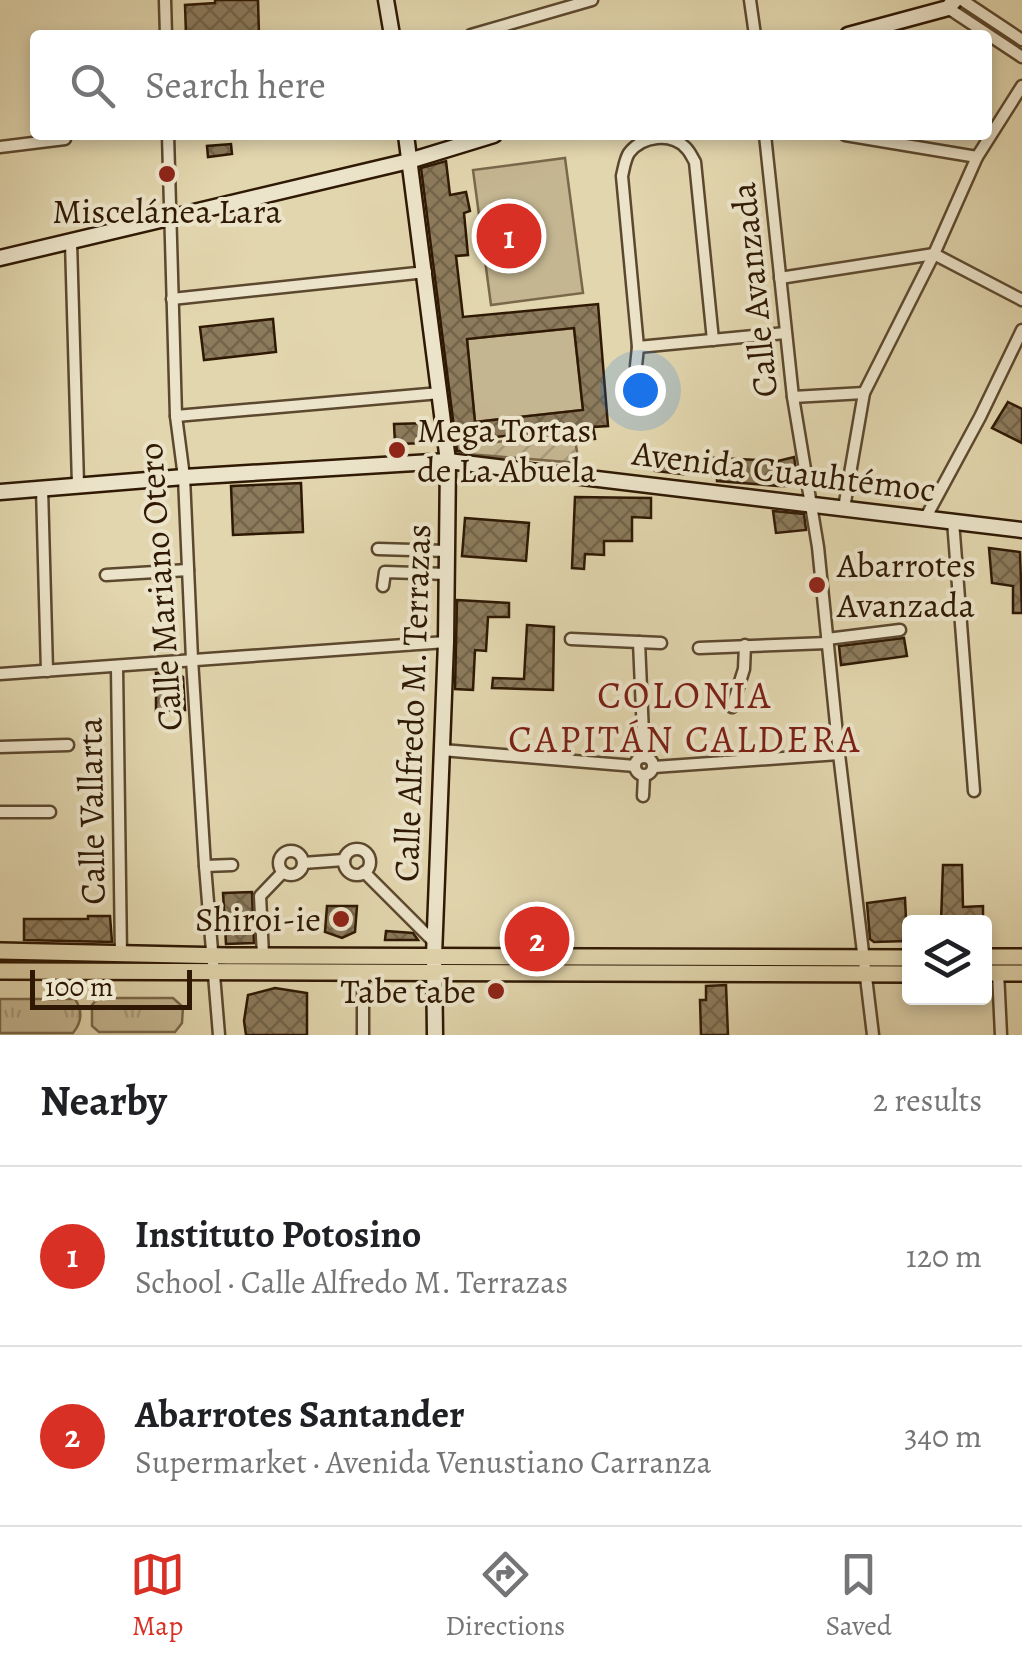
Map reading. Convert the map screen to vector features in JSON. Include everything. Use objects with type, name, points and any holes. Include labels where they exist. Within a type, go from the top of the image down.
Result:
[{"type":"main road","points":[[0,951],[363,970],[434,956]]},
{"type":"main road","points":[[0,971],[214,963],[262,955],[864,966],[902,973]]},
{"type":"main road","points":[[992,957],[1022,957]]},
{"type":"main road","points":[[864,966],[902,959]]},
{"type":"main road","points":[[992,972],[1022,972]]},
{"type":"street","points":[[165,0],[166,30]]},
{"type":"street","points":[[386,0],[391,30]]},
{"type":"street","points":[[489,30],[592,0]]},
{"type":"street","points":[[750,0],[754,30]]},
{"type":"street","points":[[955,3],[988,30]]},
{"type":"street","points":[[865,30],[955,3],[1022,40]]},
{"type":"street","points":[[992,33],[1022,57]]},
{"type":"street","points":[[992,133],[1022,86]]},
{"type":"street","points":[[0,147],[57,140]]},
{"type":"street","name":"Calle Mariano Otero","points":[[168,140],[176,416],[184,477],[192,659],[219,1035]]},
{"type":"street","name":"Calle Alfredo M. Terrazas","points":[[407,140],[448,461],[435,1035]]},
{"type":"street","points":[[0,258],[409,161],[478,140]]},
{"type":"street","points":[[636,366],[638,347],[622,176],[627,155],[647,140]]},
{"type":"street","points":[[672,140],[685,146],[695,162],[713,340]]},
{"type":"street","name":"Calle Avanzada","points":[[766,140],[792,397],[818,547],[873,1035]]},
{"type":"street","points":[[874,140],[977,157]]},
{"type":"street","points":[[844,508],[864,393],[988,140]]},
{"type":"street","points":[[71,242],[78,484]]},
{"type":"street","points":[[780,278],[934,254],[1022,300]]},
{"type":"street","points":[[172,299],[426,272]]},
{"type":"street","points":[[926,517],[1022,330]]},
{"type":"street","points":[[638,347],[785,333]]},
{"type":"street","points":[[176,416],[440,393]]},
{"type":"street","points":[[792,397],[864,393]]},
{"type":"street","name":"Avenida Cuauhtémoc","points":[[0,492],[448,461],[1022,530]]},
{"type":"street","points":[[42,488],[47,672]]},
{"type":"street","points":[[953,521],[974,792]]},
{"type":"street","points":[[378,549],[447,551]]},
{"type":"street","points":[[106,575],[188,570]]},
{"type":"street","points":[[383,586],[386,572],[447,574]]},
{"type":"street","points":[[699,648],[827,641],[900,630]]},
{"type":"street","points":[[571,639],[662,643]]},
{"type":"street","points":[[0,674],[446,642]]},
{"type":"street","points":[[639,642],[644,757]]},
{"type":"street","points":[[732,707],[744,669],[746,645]]},
{"type":"street","name":"Calle Vallarta","points":[[117,666],[121,955]]},
{"type":"street","points":[[0,747],[68,744]]},
{"type":"street","points":[[442,750],[634,766]]},
{"type":"street","points":[[654,767],[839,754]]},
{"type":"street","points":[[644,757],[654,767],[644,776],[634,766],[644,757]]},
{"type":"street","points":[[643,796],[644,776]]},
{"type":"street","points":[[0,812],[50,812]]},
{"type":"street","points":[[303,864],[344,860],[351,850],[364,851],[370,862],[364,872],[356,875],[348,872],[344,860]]},
{"type":"street","points":[[283,872],[280,862],[286,852],[298,854],[303,864]]},
{"type":"street","points":[[283,872],[298,873],[303,864]]},
{"type":"street","points":[[205,866],[232,865]]},
{"type":"street","points":[[262,955],[260,896],[283,872]]},
{"type":"street","points":[[364,872],[434,956]]},
{"type":"street","points":[[363,970],[363,1035]]},
{"type":"street","points":[[992,972],[1001,1035]]},
{"type":"green space","points":[[565,158],[583,293],[491,305],[473,170]]},
{"type":"green space","points":[[574,328],[583,410],[475,422],[467,339]]},
{"type":"green space","points":[[574,434],[579,463],[468,454],[467,445]]},
{"type":"green space","points":[[98,998],[173,998],[183,1007],[182,1023],[175,1032],[99,1032],[92,1026],[92,1005]]},
{"type":"green space","points":[[0,999],[75,999],[80,1021],[73,1033],[0,1033]]},
{"type":"building","points":[[258,0],[259,30],[186,30],[185,5]]},
{"type":"building","points":[[231,144],[232,154],[208,157],[207,146]]},
{"type":"building","points":[[446,161],[450,195],[466,192],[470,211],[464,213],[468,255],[456,256],[463,317],[598,304],[608,426],[593,427],[595,439],[585,440],[584,428],[464,440],[466,452],[457,451],[421,168]],"holes":[[[574,328],[583,410],[475,422],[467,339]]]},
{"type":"building","points":[[273,319],[276,352],[204,360],[200,327]]},
{"type":"building","points":[[1008,402],[1022,409],[1022,443],[992,428]]},
{"type":"building","points":[[428,423],[428,443],[395,444],[394,424]]},
{"type":"building","points":[[665,451],[673,456],[778,461],[794,457],[798,482],[787,481],[787,486],[778,486],[717,481],[717,476],[683,471],[655,471],[655,455]]},
{"type":"building","points":[[301,483],[303,532],[233,535],[231,486]]},
{"type":"building","points":[[575,497],[651,498],[651,518],[632,517],[632,541],[604,541],[604,555],[585,554],[584,569],[572,568]]},
{"type":"building","points":[[773,511],[804,514],[806,530],[776,533]]},
{"type":"building","points":[[465,518],[529,523],[526,561],[462,556]]},
{"type":"building","points":[[989,548],[1020,552],[1022,613],[1013,613],[1013,586],[992,583]]},
{"type":"building","points":[[457,600],[509,603],[509,617],[488,617],[486,651],[475,650],[473,690],[455,689]]},
{"type":"building","points":[[527,625],[554,627],[553,690],[492,688],[493,678],[524,679]]},
{"type":"building","points":[[904,638],[907,656],[841,665],[839,646]]},
{"type":"building","points":[[176,671],[183,677],[185,710],[156,711],[156,673]]},
{"type":"building","points":[[943,865],[962,865],[963,907],[983,906],[983,915],[941,915]]},
{"type":"building","points":[[252,892],[254,943],[226,944],[223,893]]},
{"type":"building","points":[[905,898],[902,941],[870,939],[867,903]]},
{"type":"building","name":"Shiroi-ie","points":[[327,906],[357,906],[355,932],[342,938],[325,932]]},
{"type":"building","points":[[110,916],[112,942],[24,940],[24,919]]},
{"type":"building","points":[[386,931],[413,933],[418,940],[385,940]]},
{"type":"building","points":[[726,985],[728,1035],[701,1035],[700,1000],[706,1000],[706,986]]},
{"type":"building","points":[[275,988],[307,993],[307,1035],[246,1035],[248,995]]},
{"type":"place","name":"Miscelánea Lara","points":[[167,174]]},
{"type":"place","name":"Instituto Potosino","points":[[509,236]]},
{"type":"place","name":"Mega Tortas de La Abuela","points":[[397,450]]},
{"type":"place","name":"Abarrotes Avanzada","points":[[817,585]]},
{"type":"place","name":"Shiroi-ie","points":[[341,919]]},
{"type":"place","name":"Abarrotes Santander","points":[[537,939]]},
{"type":"place","name":"Tabe tabe","points":[[496,991]]},
{"type":"district","name":"COLONIA CAPITÁN CALDERA","points":[[685,717]]}]
